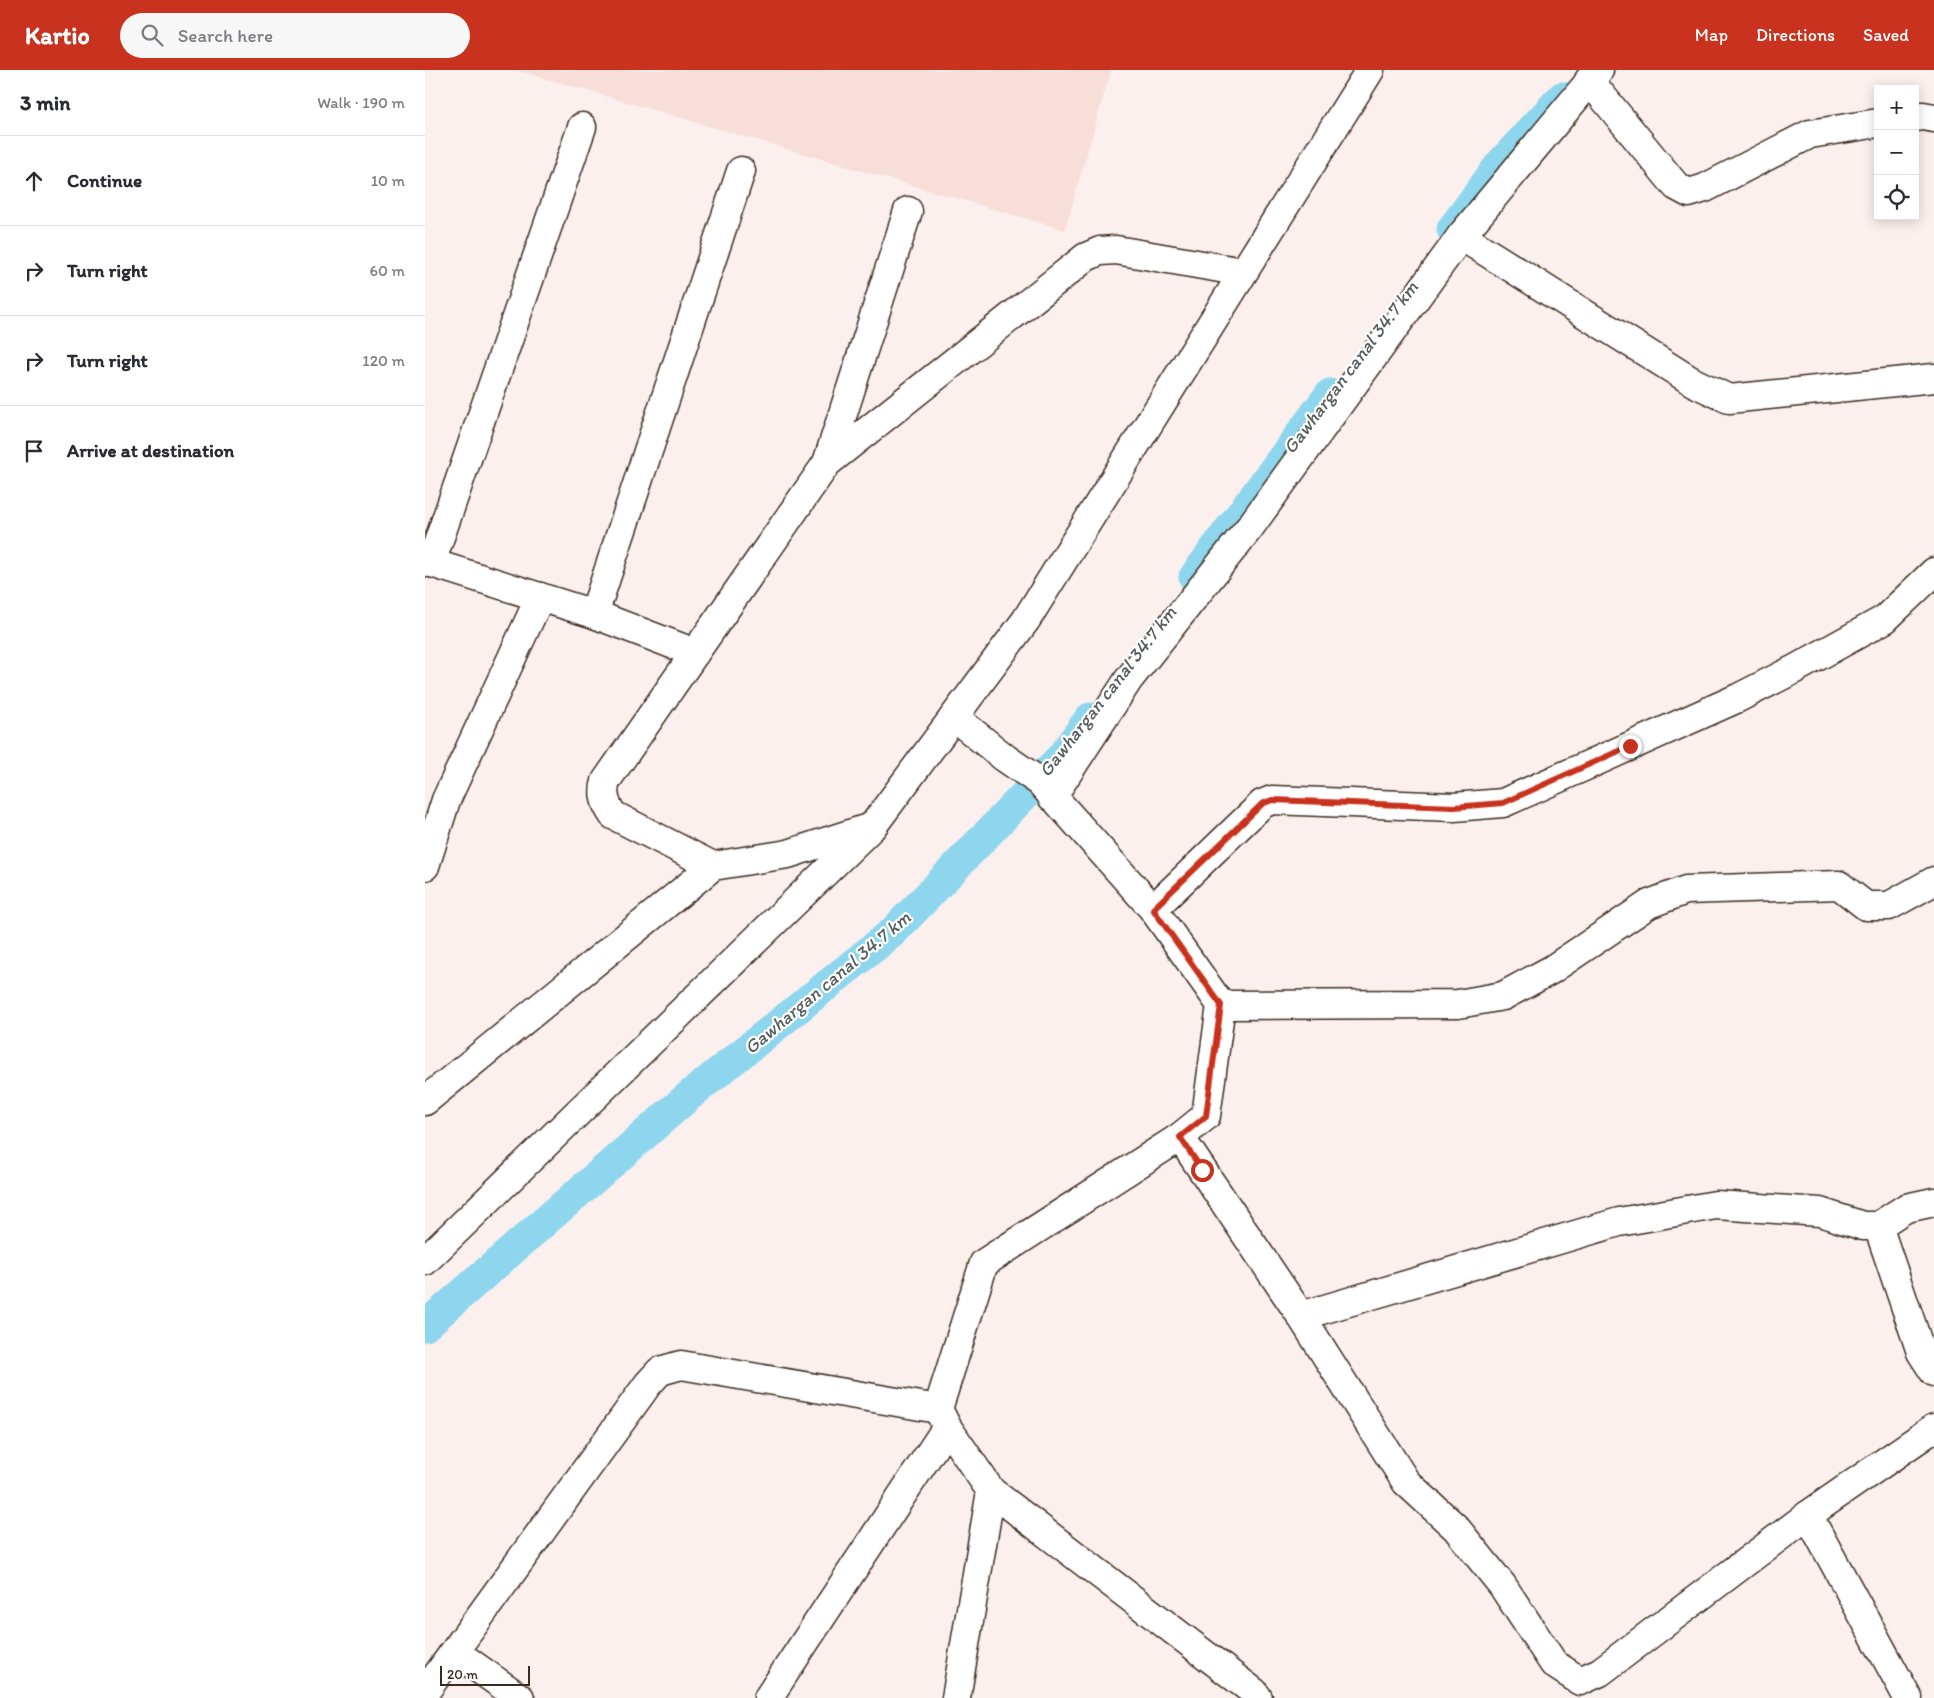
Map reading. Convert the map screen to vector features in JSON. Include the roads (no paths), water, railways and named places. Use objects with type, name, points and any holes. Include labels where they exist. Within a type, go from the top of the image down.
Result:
[{"type":"street","points":[[425,1261],[872,827],[1026,620],[1370,70]]},
{"type":"street","points":[[1046,790],[1129,679],[1249,527],[1461,236],[1594,75],[1676,186],[1689,193],[1705,188],[1810,134],[1874,124]]},
{"type":"street","points":[[1919,116],[1934,118]]},
{"type":"street","points":[[582,127],[428,562],[594,614],[695,653]]},
{"type":"street","points":[[594,614],[741,171]]},
{"type":"street","points":[[827,463],[908,211]]},
{"type":"street","points":[[1461,236],[1693,382],[1729,399],[1934,378]]},
{"type":"street","points":[[713,866],[613,815],[607,807],[603,793],[606,781],[827,463],[1085,257],[1099,251],[1116,250],[1243,272]]},
{"type":"street","points":[[1153,909],[1262,804],[1272,800],[1454,807],[1503,803],[1738,698],[1795,669],[1885,619],[1934,572]]},
{"type":"street","points":[[425,866],[435,796],[540,597]]},
{"type":"street","points":[[768,1698],[942,1418],[984,1263],[1180,1137],[1206,1116],[1221,1005],[1153,909],[1046,790],[954,717]]},
{"type":"street","points":[[425,1101],[713,866],[788,854],[872,827]]},
{"type":"street","points":[[1221,1005],[1457,1004],[1503,996],[1551,970],[1649,904],[1686,890],[1839,885],[1866,906],[1889,906],[1934,881]]},
{"type":"street","points":[[1180,1137],[1301,1316],[1406,1482],[1455,1528],[1502,1586],[1555,1664],[1579,1681],[1600,1672],[1808,1515],[1934,1428]]},
{"type":"street","points":[[1301,1316],[1619,1222],[1716,1205],[1820,1212],[1863,1226],[1878,1226],[1906,1208],[1934,1202]]},
{"type":"street","points":[[1878,1226],[1921,1352],[1934,1372]]},
{"type":"street","points":[[425,1692],[648,1384],[660,1371],[681,1365],[942,1418],[991,1491],[1254,1692],[1259,1698]]},
{"type":"street","points":[[956,1698],[991,1491]]},
{"type":"street","points":[[1808,1515],[1908,1698]]},
{"type":"street","points":[[455,1652],[520,1698]]},
{"type":"waterway","name":"Gawhargan canal 34.7 km","points":[[1452,229],[1501,163],[1562,97]]},
{"type":"waterway","name":"Gawhargan canal 34.7 km","points":[[1194,577],[1330,394]]},
{"type":"waterway","name":"Gawhargan canal 34.7 km","points":[[425,1326],[690,1095],[893,932],[1063,755],[1090,718]]}]
